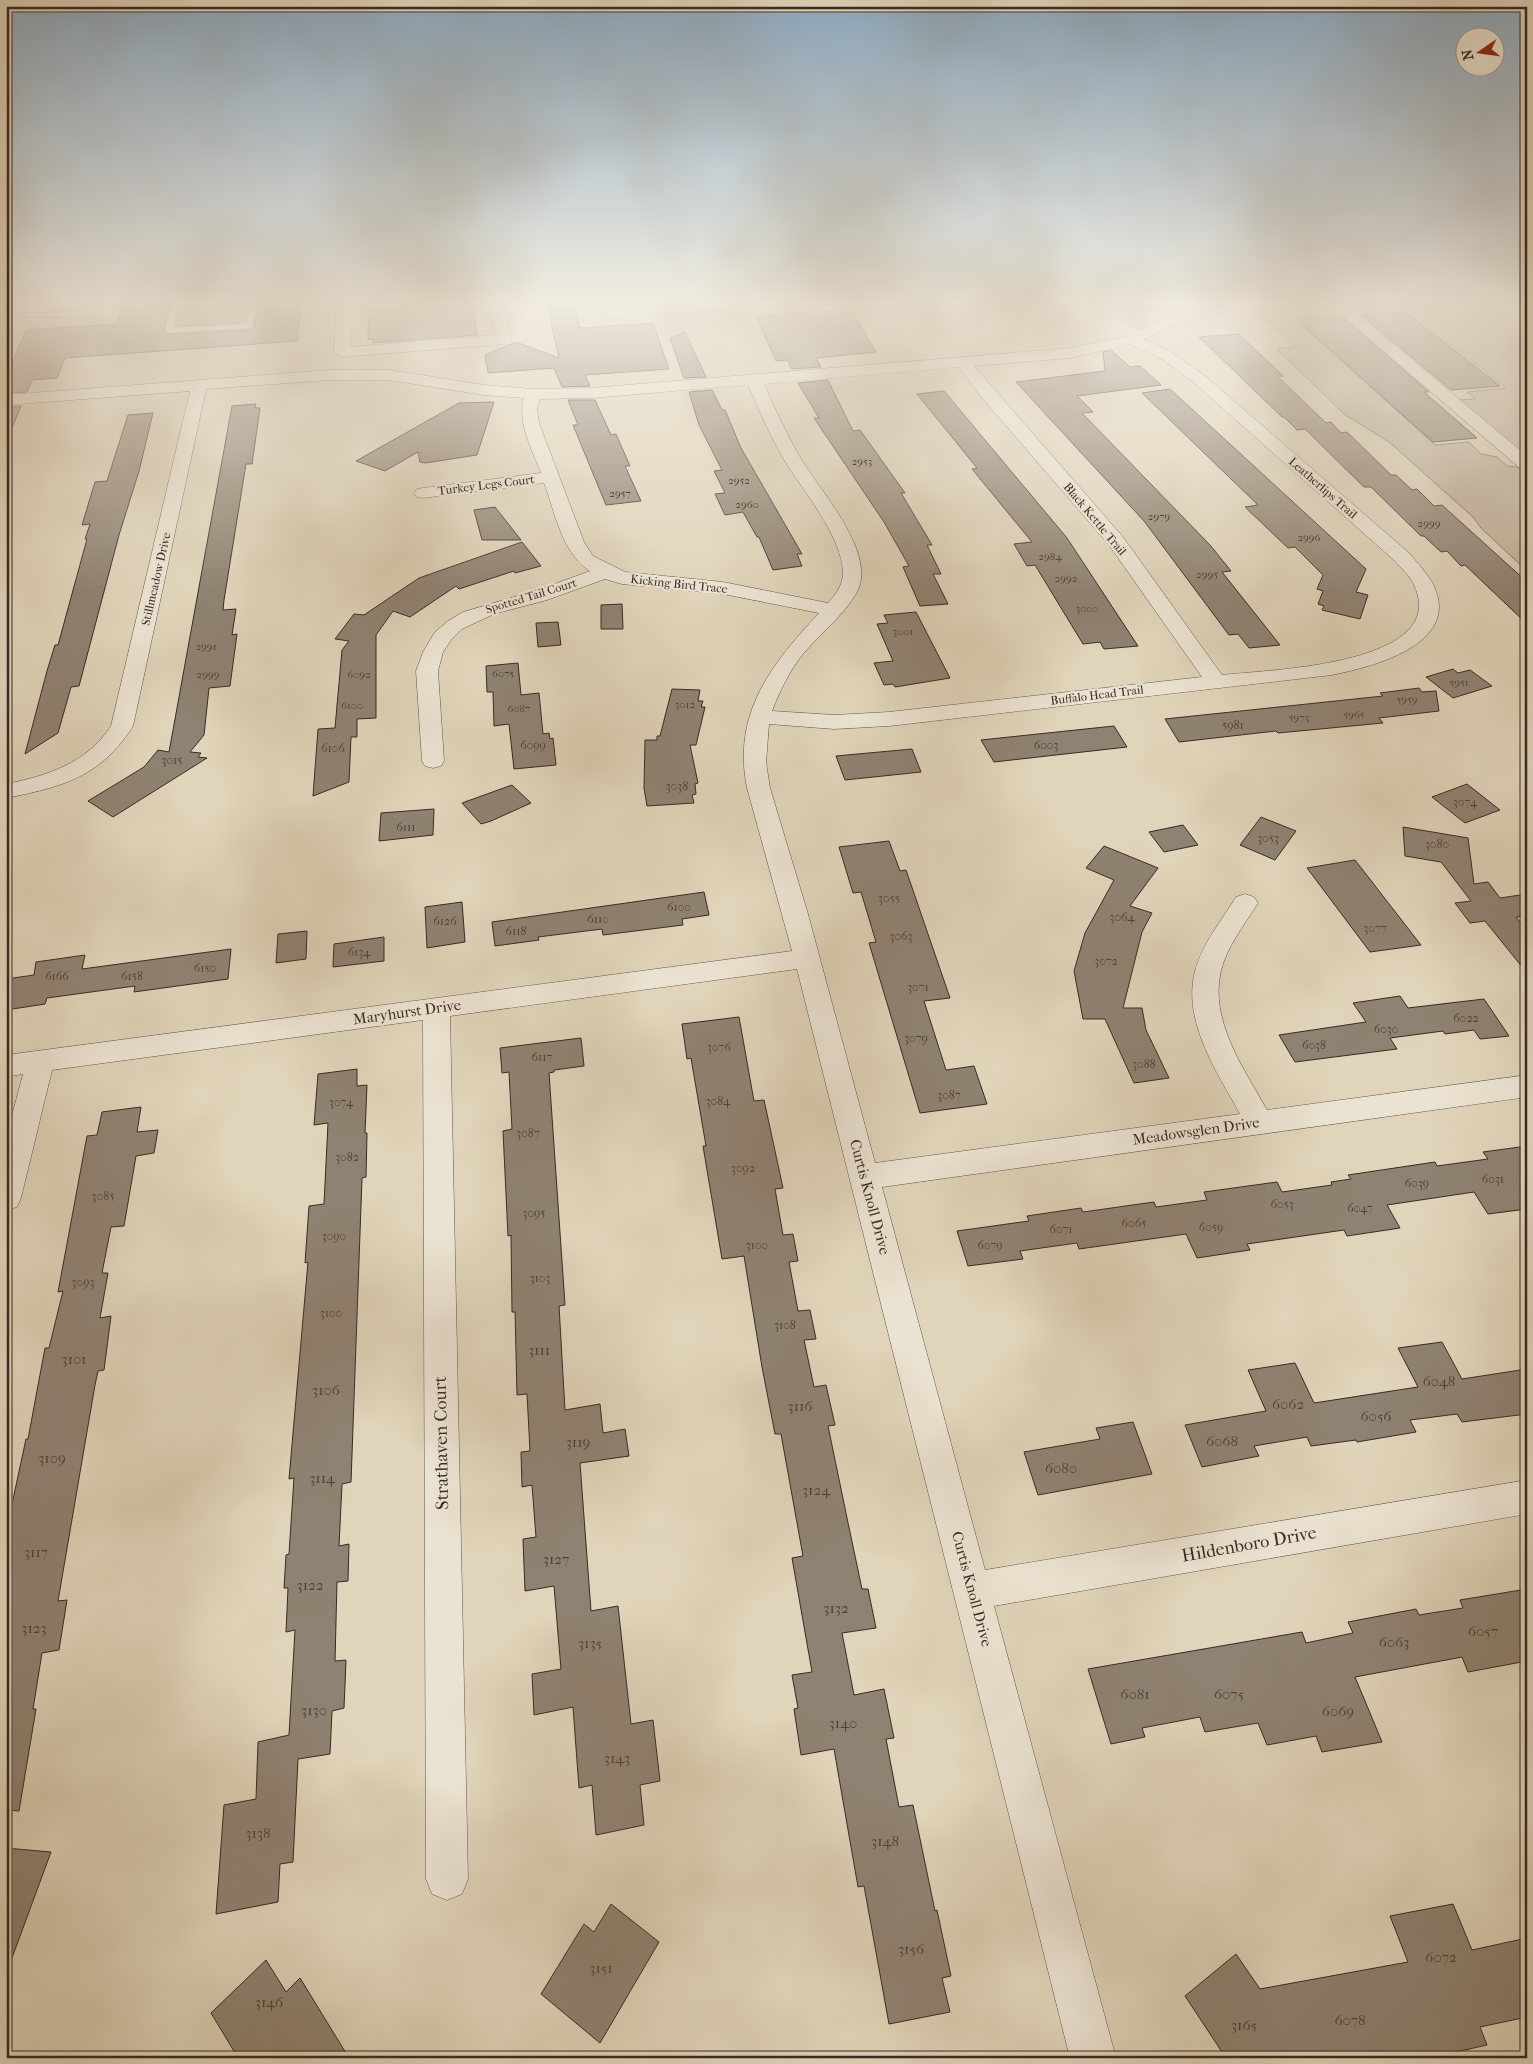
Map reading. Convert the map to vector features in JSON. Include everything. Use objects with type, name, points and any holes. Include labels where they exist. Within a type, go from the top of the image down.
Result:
[{"type":"street","name":"Stillmeadow Drive","points":[[6,791],[47,782],[91,760],[116,738],[126,715],[196,399]]},
{"type":"street","name":"Kicking Bird Trace","points":[[531,399],[529,409],[531,423],[580,554],[605,572],[631,580],[754,593],[832,610]]},
{"type":"street","name":"Curtis Knoll Drive","points":[[763,399],[792,458],[850,552],[853,575],[850,586],[832,610],[805,638],[783,666],[766,695],[759,717],[755,744],[756,780],[807,958],[865,1177],[1093,2058]]},
{"type":"street","name":"Black Kettle Trail","points":[[992,399],[1116,541],[1216,681]]},
{"type":"street","name":"Leatherlips Trail","points":[[1222,399],[1402,557],[1416,574],[1426,591],[1428,609],[1423,626]]},
{"type":"street","points":[[1449,399],[1527,465]]},
{"type":"street","name":"Turkey Legs Court","points":[[423,493],[550,477]]},
{"type":"street","name":"Spotted Tail Court","points":[[433,761],[427,671],[430,657],[437,642],[450,629],[483,610],[539,596],[605,572]]},
{"type":"street","name":"Buffalo Head Trail","points":[[759,717],[816,722],[889,719],[1332,669],[1362,663],[1389,654],[1409,641],[1423,626]]},
{"type":"street","points":[[1245,903],[1209,968],[1205,987],[1206,1002],[1217,1041],[1259,1123]]},
{"type":"street","name":"Maryhurst Drive","points":[[6,1066],[807,958]]},
{"type":"street","name":"Strathaven Court","points":[[436,1008],[447,1879]]},
{"type":"street","points":[[6,1198],[40,1061]]},
{"type":"street","name":"Meadowsglen Drive","points":[[865,1177],[1527,1086]]},
{"type":"street","name":"Hildenboro Drive","points":[[972,1591],[1527,1497]]},
{"type":"shaded area","points":[[1329,399],[1384,399],[1435,445],[1469,442],[1481,454],[1497,457],[1507,466],[1517,467],[1527,475],[1527,571],[1481,528],[1473,517],[1389,442],[1344,414]]},
{"type":"shaded area","points":[[1527,399],[1527,457],[1459,400]]},
{"type":"building","points":[[691,399],[717,399],[722,410],[725,410],[741,448],[802,554],[797,554],[802,566],[773,570],[759,537],[757,537],[743,512],[725,515],[715,494],[725,493],[714,471],[722,470],[699,425]]},
{"type":"building","points":[[808,399],[837,399],[853,431],[860,430],[905,493],[901,493],[932,545],[927,545],[941,574],[933,574],[948,604],[920,606],[903,567],[909,566],[884,522],[814,418],[819,418]]},
{"type":"building","points":[[921,399],[951,399],[1067,538],[1138,646],[1104,649],[1100,642],[1083,644],[1035,565],[1027,566],[1014,544],[1032,542],[972,469],[977,468]]},
{"type":"building","points":[[1032,399],[1080,399],[1093,412],[1082,413],[1210,545],[1231,571],[1222,572],[1280,645],[1249,648],[1238,634],[1229,635],[1144,521]]},
{"type":"building","points":[[1149,399],[1181,399],[1366,569],[1356,592],[1368,595],[1360,619],[1322,610],[1324,606],[1318,604],[1323,591],[1317,589],[1323,575],[1295,547],[1288,548],[1245,507],[1258,505]]},
{"type":"building","points":[[1264,399],[1301,399],[1326,423],[1331,422],[1341,433],[1347,432],[1391,475],[1396,475],[1412,490],[1417,489],[1434,506],[1442,505],[1527,582],[1527,624],[1465,565],[1461,566],[1447,551],[1441,552],[1424,536],[1421,536],[1371,487],[1364,487],[1305,429],[1297,430]]},
{"type":"building","points":[[1385,399],[1432,399],[1477,438],[1433,442]]},
{"type":"building","points":[[568,400],[595,400],[611,435],[616,434],[630,466],[625,466],[641,501],[606,505],[573,425],[578,425]]},
{"type":"building","points":[[494,402],[477,455],[425,463],[420,462],[418,452],[385,471],[356,461],[459,403]]},
{"type":"building","points":[[256,404],[255,408],[260,408],[252,464],[246,464],[223,610],[236,609],[232,635],[237,634],[230,686],[209,688],[204,735],[190,752],[201,753],[198,757],[207,758],[113,817],[88,801],[144,767],[158,750],[169,752],[232,406]]},
{"type":"building","points":[[21,406],[7,440],[6,440],[6,407]]},
{"type":"building","points":[[153,413],[139,471],[119,535],[79,686],[71,687],[58,733],[25,754],[47,671],[55,645],[58,645],[87,539],[85,539],[90,524],[82,525],[95,482],[107,481],[128,415]]},
{"type":"building","points":[[495,507],[521,540],[482,540],[474,510]]},
{"type":"building","points":[[522,542],[541,566],[515,573],[514,571],[459,589],[456,586],[410,617],[393,611],[376,635],[376,718],[357,719],[357,737],[351,737],[349,782],[313,796],[318,729],[335,728],[342,650],[349,641],[335,639],[354,614],[364,615],[419,578]]},
{"type":"building","points":[[622,604],[623,629],[601,629],[601,605]]},
{"type":"building","points":[[916,612],[950,678],[895,687],[893,684],[884,685],[874,663],[893,661],[877,624],[888,623],[884,615]]},
{"type":"building","points":[[558,622],[561,645],[538,647],[536,623]]},
{"type":"building","points":[[518,663],[521,695],[539,693],[543,734],[549,733],[550,739],[553,738],[556,765],[514,769],[509,724],[494,726],[493,692],[487,692],[486,666]]},
{"type":"building","points":[[1453,669],[1458,673],[1470,670],[1492,686],[1453,698],[1426,677]]},
{"type":"building","points":[[1419,688],[1422,692],[1436,691],[1439,711],[1379,718],[1383,723],[1278,733],[1276,731],[1179,742],[1165,719],[1383,696],[1380,693]]},
{"type":"building","points":[[672,689],[700,690],[698,701],[703,701],[701,707],[705,707],[696,745],[690,745],[698,783],[695,784],[696,794],[692,795],[694,803],[647,806],[644,788],[645,740],[657,740],[657,736],[660,736]]},
{"type":"building","points":[[1114,726],[1127,747],[994,762],[981,740]]},
{"type":"building","points":[[912,749],[921,772],[845,780],[836,756]]},
{"type":"building","points":[[1467,784],[1500,810],[1465,823],[1432,797]]},
{"type":"building","points":[[512,785],[531,803],[491,821],[481,824],[462,803]]},
{"type":"building","points":[[434,809],[433,835],[379,841],[381,813]]},
{"type":"building","points":[[1261,817],[1296,831],[1275,860],[1240,845]]},
{"type":"building","points":[[1183,825],[1198,845],[1164,852],[1149,832]]},
{"type":"building","points":[[1403,827],[1468,838],[1474,884],[1488,882],[1500,898],[1527,894],[1527,916],[1516,917],[1527,931],[1527,973],[1485,921],[1470,923],[1455,903],[1471,901],[1441,862],[1405,856]]},
{"type":"building","points":[[889,841],[900,871],[906,870],[950,998],[924,1001],[946,1070],[974,1066],[987,1104],[920,1113],[869,943],[876,942],[861,892],[853,893],[839,847]]},
{"type":"building","points":[[1104,846],[1158,868],[1130,906],[1152,913],[1142,932],[1123,1008],[1142,1008],[1146,1030],[1169,1078],[1134,1083],[1105,1019],[1083,1019],[1074,971],[1085,933],[1114,880],[1086,868]]},
{"type":"building","points":[[1355,860],[1421,945],[1370,952],[1307,868]]},
{"type":"building","points":[[704,892],[709,915],[682,919],[683,925],[603,935],[602,929],[538,937],[539,940],[495,946],[492,922]]},
{"type":"building","points":[[462,902],[465,942],[427,948],[425,907]]},
{"type":"building","points":[[307,931],[306,959],[276,963],[278,934]]},
{"type":"building","points":[[384,937],[384,961],[333,967],[334,944]]},
{"type":"building","points":[[231,949],[228,979],[134,992],[135,986],[47,998],[45,1004],[6,1010],[6,979],[34,975],[36,962],[85,955],[82,969]]},
{"type":"building","points":[[1400,996],[1408,1008],[1484,999],[1509,1036],[1480,1039],[1474,1030],[1445,1034],[1443,1031],[1390,1038],[1397,1049],[1295,1062],[1279,1035],[1366,1022],[1353,1003]]},
{"type":"building","points":[[739,1017],[754,1101],[764,1100],[783,1188],[775,1189],[783,1235],[793,1234],[798,1261],[789,1262],[798,1311],[810,1310],[816,1339],[804,1340],[814,1387],[826,1385],[835,1425],[828,1426],[862,1589],[868,1589],[876,1628],[842,1633],[854,1695],[884,1689],[894,1738],[886,1739],[899,1807],[913,1805],[935,1911],[937,1910],[951,1976],[942,1978],[950,2012],[889,2024],[864,1886],[858,1887],[834,1749],[801,1755],[794,1709],[798,1708],[792,1675],[812,1672],[792,1558],[803,1556],[781,1434],[775,1434],[744,1256],[722,1259],[703,1146],[706,1146],[691,1058],[687,1059],[682,1024]]},
{"type":"building","points":[[581,1038],[584,1066],[554,1070],[554,1072],[549,1073],[565,1305],[559,1306],[565,1410],[600,1404],[603,1433],[625,1429],[629,1456],[580,1463],[591,1611],[618,1606],[631,1724],[653,1720],[660,1781],[640,1785],[644,1825],[596,1835],[592,1785],[579,1788],[573,1707],[534,1715],[532,1674],[561,1669],[554,1586],[525,1591],[523,1539],[536,1537],[532,1485],[522,1487],[521,1452],[530,1451],[527,1394],[517,1395],[515,1312],[512,1312],[511,1235],[508,1236],[503,1131],[512,1129],[509,1072],[502,1073],[500,1048]]},
{"type":"building","points":[[357,1069],[357,1086],[367,1085],[365,1133],[367,1133],[366,1177],[362,1178],[351,1482],[342,1484],[339,1546],[349,1544],[348,1581],[337,1582],[335,1661],[346,1660],[344,1708],[332,1711],[330,1754],[298,1759],[293,1862],[280,1864],[278,1902],[216,1914],[224,1805],[256,1799],[258,1742],[289,1735],[295,1630],[286,1632],[288,1588],[284,1588],[286,1555],[289,1554],[294,1478],[289,1479],[308,1262],[305,1263],[309,1206],[324,1204],[328,1123],[314,1125],[318,1074]]},
{"type":"building","points":[[141,1107],[137,1132],[158,1130],[154,1153],[136,1156],[124,1226],[111,1227],[102,1273],[108,1273],[100,1318],[111,1316],[104,1370],[98,1371],[95,1385],[58,1601],[67,1600],[59,1650],[42,1653],[33,1709],[36,1709],[19,1811],[6,1810],[6,1532],[26,1439],[28,1439],[45,1348],[49,1348],[63,1291],[58,1292],[87,1136],[97,1135],[102,1112]]},
{"type":"building","points":[[1527,1146],[1527,1209],[1488,1214],[1474,1192],[1387,1205],[1400,1228],[1347,1236],[1344,1230],[1247,1244],[1250,1250],[1197,1258],[1186,1234],[1079,1249],[1077,1243],[1020,1251],[1023,1259],[968,1266],[957,1231],[1029,1221],[1027,1216],[1081,1208],[1083,1212],[1154,1202],[1156,1207],[1207,1200],[1204,1192],[1277,1182],[1282,1192],[1332,1185],[1331,1182],[1351,1179],[1348,1175],[1435,1162],[1437,1166],[1488,1159],[1483,1152]]},
{"type":"building","points":[[1442,1342],[1462,1379],[1527,1369],[1527,1414],[1462,1422],[1457,1414],[1410,1420],[1416,1432],[1357,1442],[1356,1440],[1311,1446],[1307,1437],[1254,1446],[1259,1456],[1202,1467],[1185,1425],[1266,1411],[1248,1370],[1295,1363],[1314,1403],[1418,1387],[1398,1348]]},
{"type":"building","points":[[1133,1422],[1152,1474],[1038,1495],[1024,1452],[1100,1439],[1096,1428]]},
{"type":"building","points":[[1527,1589],[1527,1661],[1468,1672],[1462,1657],[1355,1677],[1382,1742],[1322,1752],[1316,1736],[1267,1745],[1258,1723],[1205,1732],[1200,1717],[1142,1728],[1145,1737],[1111,1744],[1088,1669],[1302,1632],[1306,1643],[1353,1633],[1348,1622],[1416,1609],[1419,1615],[1463,1608],[1460,1600]]},
{"type":"building","points":[[6,1848],[51,1852],[9,1966],[6,1965]]},
{"type":"building","points":[[611,1904],[659,1942],[600,2043],[541,1994],[584,1924],[594,1932]]},
{"type":"building","points":[[1453,1904],[1472,1950],[1527,1938],[1527,2017],[1480,2027],[1487,2045],[1429,2058],[1226,2058],[1185,1996],[1236,1954],[1260,1989],[1408,1962],[1390,1916]]},
{"type":"building","points":[[266,1960],[286,1992],[300,1978],[349,2058],[238,2058],[211,2013]]}]
